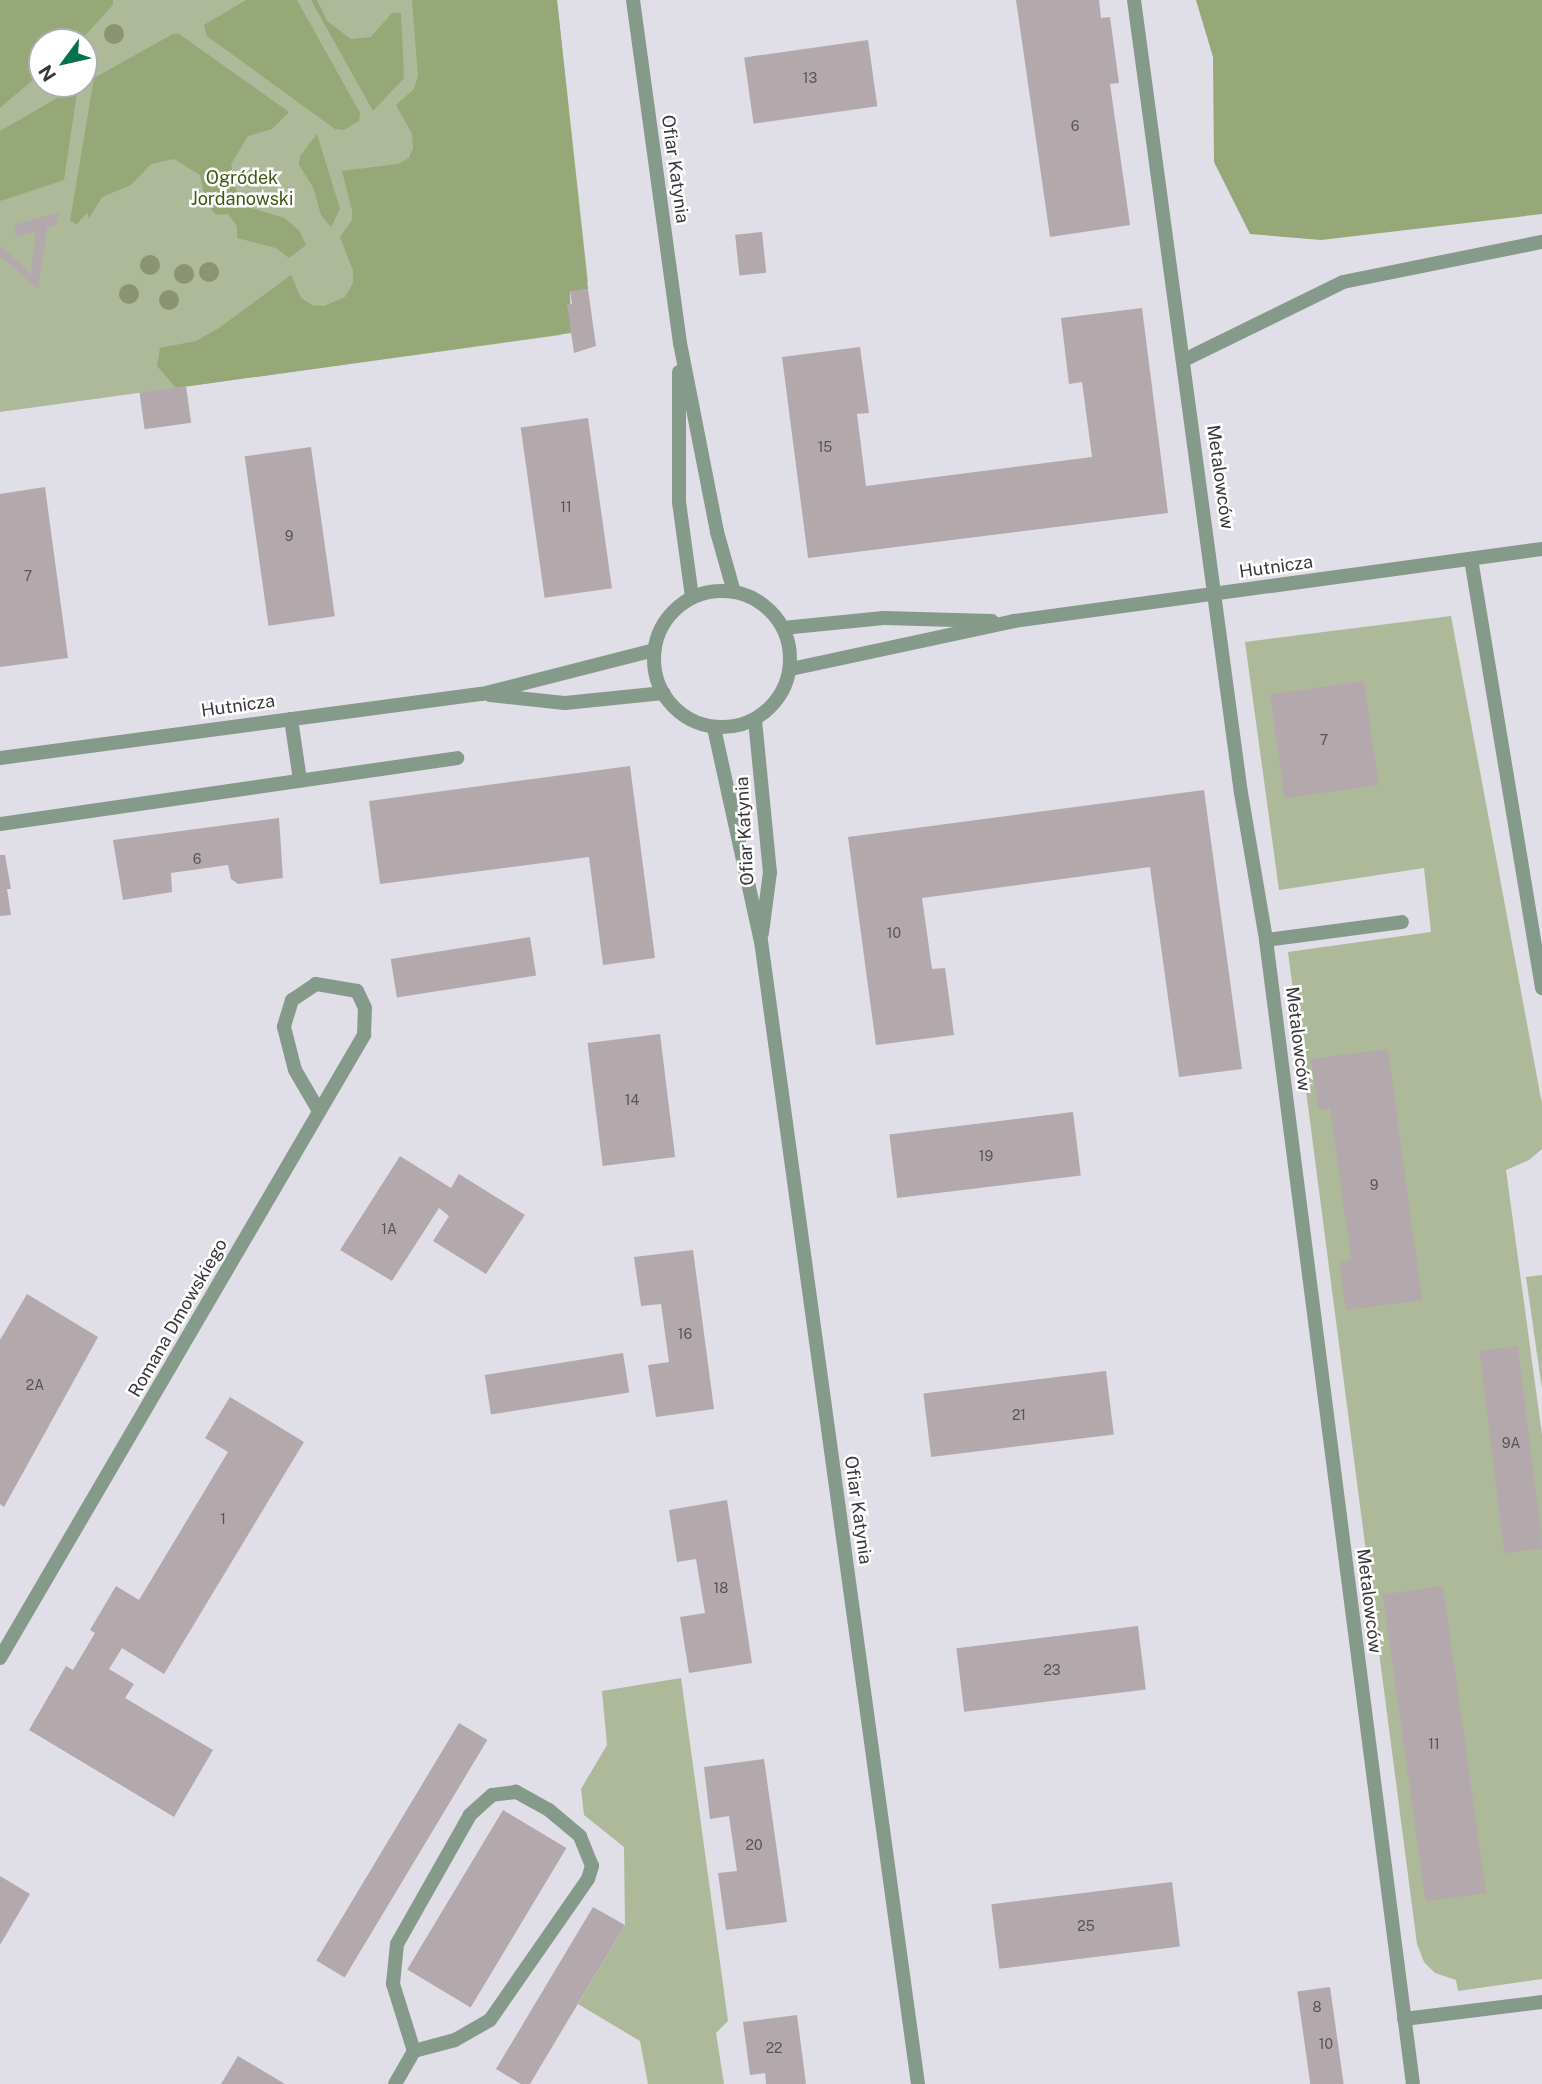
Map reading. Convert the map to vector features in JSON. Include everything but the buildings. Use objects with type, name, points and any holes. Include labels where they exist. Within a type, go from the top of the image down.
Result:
[{"type":"street","name":"Ofiar Katynia","points":[[633,0],[680,343],[717,532],[734,592]]},
{"type":"street","name":"Metalowców","points":[[1134,0],[1217,595],[1241,793],[1266,940],[1413,2084]]},
{"type":"street","points":[[1185,360],[1343,282],[1542,242]]},
{"type":"street","name":"Ofiar Katynia","points":[[680,343],[679,502],[692,597]]},
{"type":"street","name":"Hutnicza","points":[[791,669],[1014,621],[1542,549]]},
{"type":"street","points":[[1471,559],[1542,988]]},
{"type":"street","points":[[734,592],[771,610],[783,628],[791,669],[778,698],[755,720],[714,728],[675,710],[663,693],[655,672],[654,650],[661,629],[673,611],[692,597],[734,592]]},
{"type":"street","name":"Hutnicza","points":[[783,628],[884,618],[1014,621]]},
{"type":"street","name":"Hutnicza","points":[[0,758],[482,694],[654,650]]},
{"type":"street","name":"Hutnicza","points":[[482,694],[565,703],[663,693]]},
{"type":"street","points":[[290,719],[300,780]]},
{"type":"street","name":"Ofiar Katynia","points":[[755,720],[770,872],[761,941]]},
{"type":"street","name":"Ofiar Katynia","points":[[714,728],[761,941],[918,2084]]},
{"type":"street","points":[[0,824],[457,758]]},
{"type":"street","points":[[1266,940],[1402,922]]},
{"type":"street","name":"Romana Dmowskiego","points":[[0,1658],[364,1035],[365,1009],[356,991],[316,984],[292,1000],[284,1027],[295,1070],[319,1111]]},
{"type":"street","points":[[395,2084],[414,2051],[455,2040],[490,2020],[588,1878],[592,1866],[580,1836],[549,1810],[516,1792],[492,1795],[470,1815],[400,1936],[393,1984],[414,2051]]},
{"type":"street","points":[[1404,2020],[1542,2002]]},
{"type":"green space","name":"Ogródek Jordanowski","points":[[0,0],[557,0],[588,282],[553,287],[561,335],[0,412]]},
{"type":"green space","points":[[0,0],[113,0],[113,5],[92,28],[28,28],[28,84],[0,108]]},
{"type":"green space","points":[[246,0],[297,0],[360,113],[359,121],[344,130],[335,129],[207,36],[204,25]]},
{"type":"green space","points":[[311,0],[317,0],[327,21],[351,39],[371,37],[392,13],[401,13],[404,78],[373,111]]},
{"type":"green space","points":[[412,0],[557,0],[588,289],[570,292],[571,333],[176,388],[157,366],[160,348],[196,341],[219,328],[291,275],[301,298],[312,305],[324,306],[345,297],[353,283],[353,271],[340,237],[352,220],[352,210],[342,171],[398,164],[409,158],[413,148],[412,134],[396,105],[414,89],[418,76]]},
{"type":"green space","points":[[1196,0],[1542,0],[1542,214],[1321,240],[1250,234],[1214,162],[1213,57]]},
{"type":"green space","points":[[173,34],[179,34],[289,112],[272,129],[248,136],[231,164],[237,195],[246,206],[284,218],[299,230],[306,245],[289,258],[276,248],[237,238],[237,226],[228,214],[216,215],[206,202],[200,175],[174,159],[151,164],[131,185],[102,197],[89,218],[87,213],[77,224],[70,221],[91,98],[98,98],[98,76]]},
{"type":"green space","points":[[57,98],[76,98],[64,180],[0,201],[0,131]]},
{"type":"green space","points":[[317,134],[340,209],[331,227],[321,215],[313,187],[299,165],[300,156]]},
{"type":"green space","points":[[1451,616],[1542,1104],[1542,1149],[1529,1160],[1506,1170],[1542,1435],[1542,1979],[1458,1991],[1456,1980],[1435,1973],[1424,1962],[1417,1944],[1288,952],[1431,932],[1424,868],[1279,890],[1245,642]]},
{"type":"green space","points":[[1542,1275],[1542,1389],[1526,1277]]},
{"type":"green space","points":[[681,1678],[728,2021],[716,2033],[724,2084],[648,2084],[640,2041],[578,2004],[625,1925],[624,1847],[584,1815],[581,1789],[607,1745],[602,1691]]}]
